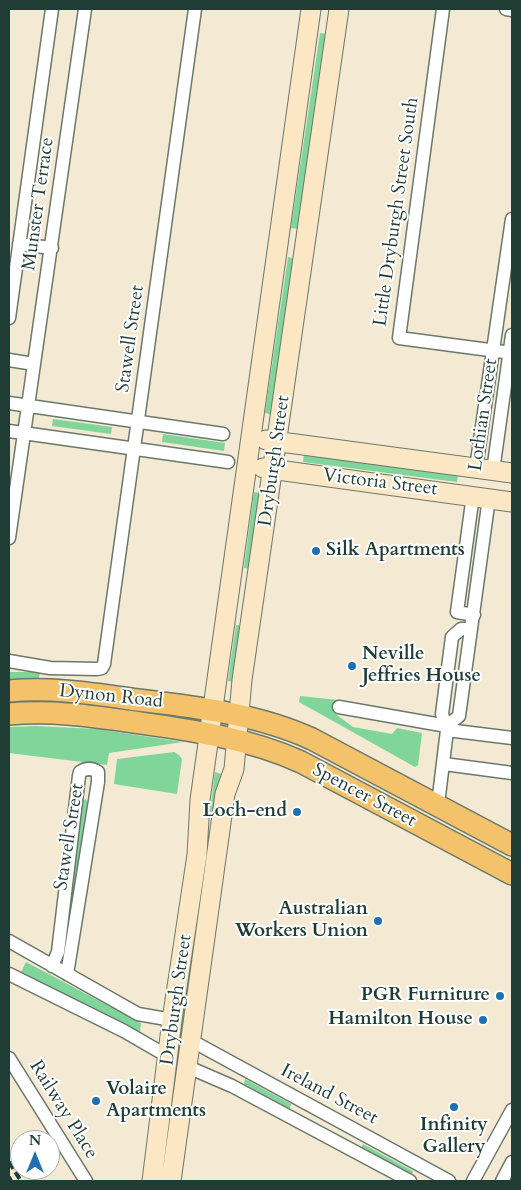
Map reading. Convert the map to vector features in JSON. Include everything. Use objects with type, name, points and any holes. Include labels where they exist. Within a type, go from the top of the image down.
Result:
[{"type":"main road","points":[[310,12],[338,14]]},
{"type":"main road","name":"Dryburgh Street","points":[[152,1181],[159,1138],[172,1020],[190,909],[200,800],[310,12]]},
{"type":"main road","name":"Dryburgh Street","points":[[171,1181],[225,794],[234,769],[242,680],[278,442],[338,14]]},
{"type":"main road","points":[[279,241],[305,245]]},
{"type":"main road","name":"Victoria Street","points":[[252,438],[512,473]]},
{"type":"main road","name":"Victoria Street","points":[[248,466],[512,502]]},
{"type":"main road","name":"Lothian Street","points":[[481,497],[484,469]]},
{"type":"main road","name":"Dynon Road","points":[[9,691],[41,690],[84,693],[213,711]]},
{"type":"main road","name":"Spencer Street","points":[[213,711],[240,715],[302,734],[438,804],[512,845]]},
{"type":"main road","name":"Dynon Road","points":[[9,714],[80,714],[210,734]]},
{"type":"main road","name":"Spencer Street","points":[[210,734],[237,740],[301,762],[510,868]]},
{"type":"main road","points":[[199,819],[221,822]]},
{"type":"main road","name":"Dryburgh Street","points":[[190,909],[208,911]]},
{"type":"main road","points":[[159,1138],[178,1140]]},
{"type":"street","name":"Munster Terrace","points":[[9,318],[52,9]]},
{"type":"street","name":"Munster Terrace","points":[[9,538],[85,9]]},
{"type":"street","name":"Stawell Street","points":[[9,661],[50,668],[97,670],[102,668],[105,661],[136,450],[195,9]]},
{"type":"street","name":"Little Dryburgh Street South","points":[[443,9],[399,338],[511,353]]},
{"type":"street","points":[[506,9],[512,10]]},
{"type":"street","name":"Lothian Street","points":[[484,469],[493,351],[512,219]]},
{"type":"street","points":[[19,244],[52,248]]},
{"type":"street","name":"Lothian Street","points":[[484,469],[511,353],[512,335]]},
{"type":"street","points":[[9,360],[34,364]]},
{"type":"street","points":[[9,402],[223,434]]},
{"type":"street","points":[[9,430],[228,462]]},
{"type":"street","name":"Lothian Street","points":[[474,615],[457,612],[481,497]]},
{"type":"street","name":"Lothian Street","points":[[447,728],[459,716],[472,630],[481,497]]},
{"type":"street","name":"Lothian Street","points":[[438,804],[447,728],[442,714],[452,637],[461,629],[472,630]]},
{"type":"street","points":[[339,707],[398,715],[447,728],[512,738]]},
{"type":"street","points":[[444,764],[512,773]]},
{"type":"street","name":"Stawell Street","points":[[52,966],[58,952],[79,776],[80,772],[84,769],[92,770],[98,772],[98,782],[67,974]]},
{"type":"street","points":[[10,946],[52,966],[138,1014],[172,1020]]},
{"type":"street","points":[[9,974],[129,1034],[169,1057]]},
{"type":"street","name":"Ireland Street","points":[[192,1041],[449,1181]]},
{"type":"street","name":"Railway Place","points":[[9,1058],[86,1181]]},
{"type":"street","name":"Ireland Street","points":[[188,1067],[232,1086],[410,1181]]},
{"type":"street","points":[[473,1181],[512,1110]]},
{"type":"street","points":[[502,1181],[512,1162]]},
{"type":"green space","points":[[320,33],[328,34],[300,229],[291,228]]},
{"type":"green space","points":[[288,257],[296,259],[274,415],[265,413]]},
{"type":"green space","points":[[53,419],[112,427],[111,434],[52,426]]},
{"type":"green space","points":[[163,434],[225,443],[224,451],[162,442]]},
{"type":"green space","points":[[304,454],[458,475],[457,482],[303,462]]},
{"type":"green space","points":[[254,492],[262,493],[252,569],[244,568]]},
{"type":"green space","points":[[236,625],[244,626],[236,682],[228,681]]},
{"type":"green space","points":[[9,672],[40,672],[39,679],[9,682]]},
{"type":"green space","points":[[300,696],[338,700],[337,715],[353,727],[392,734],[397,728],[422,733],[418,765],[415,767],[299,702]]},
{"type":"green space","points":[[36,726],[97,729],[183,742],[109,753],[107,765],[9,753],[9,727]]},
{"type":"green space","points":[[174,752],[182,759],[177,794],[114,784],[117,759]]},
{"type":"green space","points":[[215,772],[222,774],[217,812],[210,812]]},
{"type":"green space","points":[[86,799],[70,924],[65,925],[82,801]]},
{"type":"green space","points":[[193,923],[201,925],[174,1120],[166,1119]]},
{"type":"green space","points":[[26,962],[141,1023],[140,1032],[20,974]]},
{"type":"green space","points":[[245,1079],[291,1104],[290,1109],[244,1084]]},
{"type":"green space","points":[[363,1144],[413,1171],[412,1175],[361,1148]]},
{"type":"railway","points":[[9,1162],[21,1181]]},
{"type":"railway","points":[[9,1177],[11,1181]]},
{"type":"place","name":"Silk Apartments","points":[[316,551]]},
{"type":"place","name":"Neville Jeffries House","points":[[352,666]]},
{"type":"place","name":"Loch-end","points":[[297,812]]},
{"type":"place","name":"Australian Workers Union","points":[[378,921]]},
{"type":"place","name":"PGR Furniture","points":[[500,996]]},
{"type":"place","name":"Hamilton House","points":[[483,1020]]},
{"type":"place","name":"Volaire Apartments","points":[[96,1101]]},
{"type":"place","name":"Infinity Gallery","points":[[454,1107]]}]
